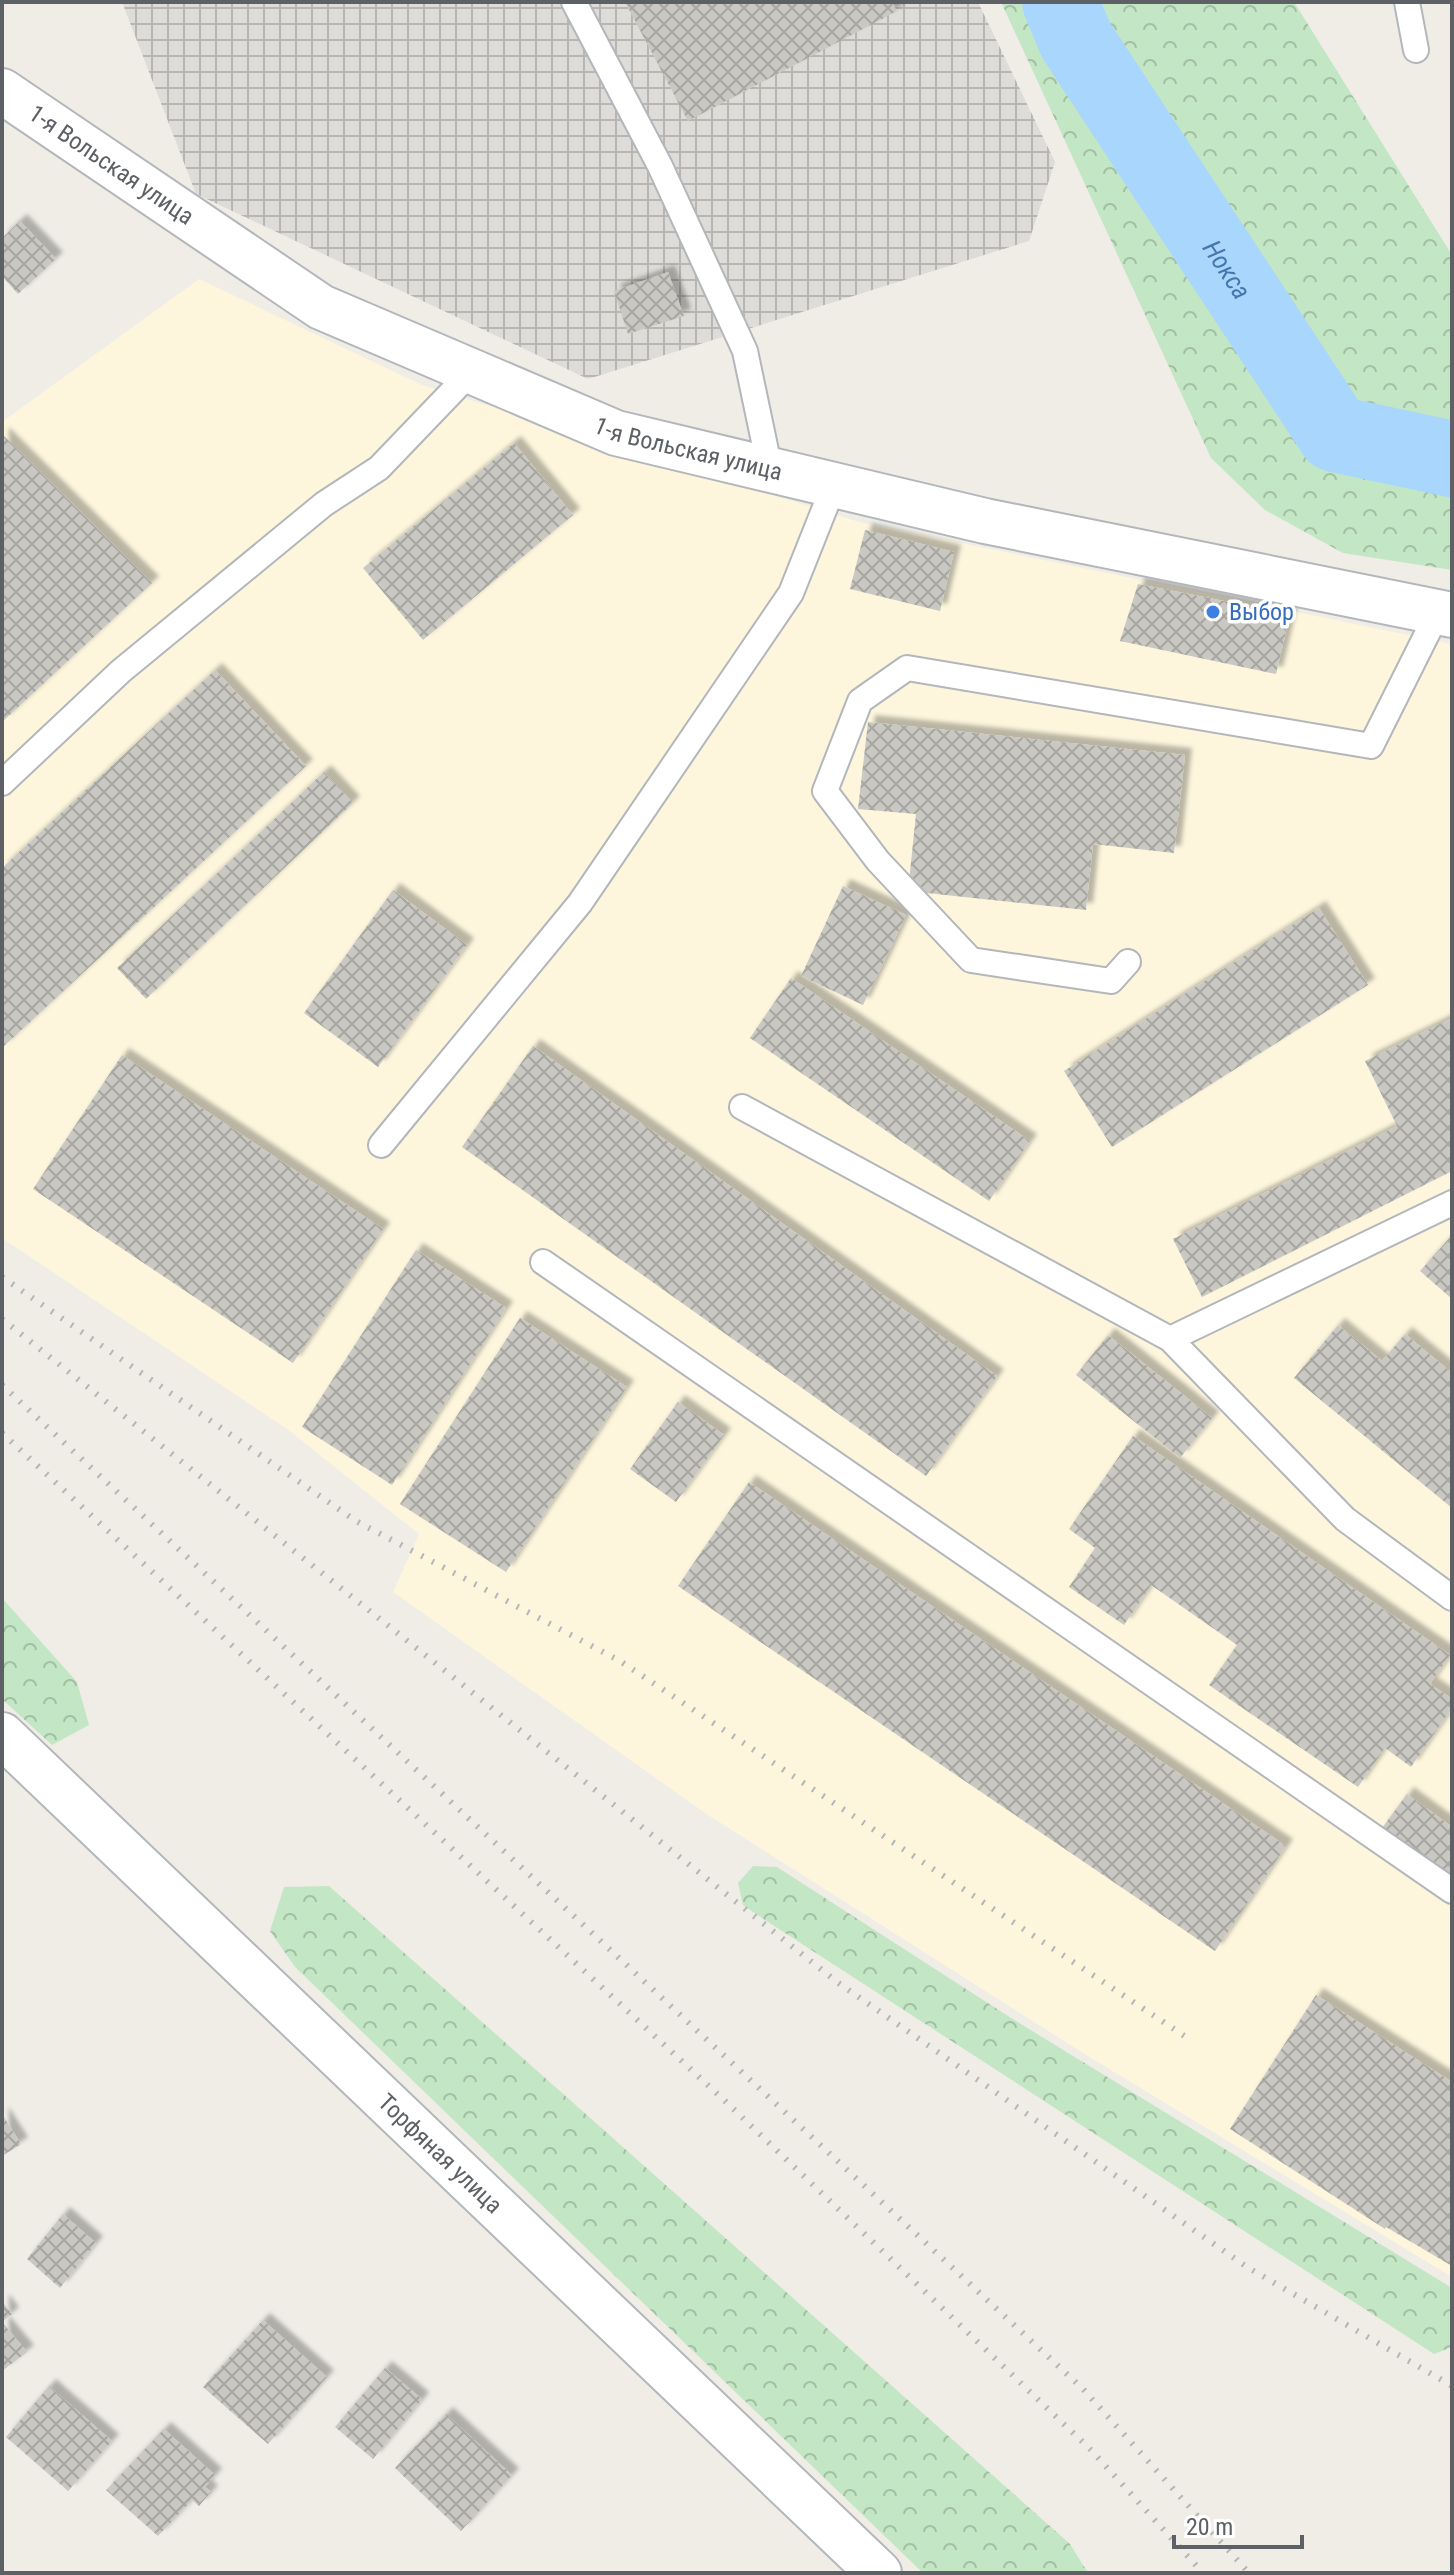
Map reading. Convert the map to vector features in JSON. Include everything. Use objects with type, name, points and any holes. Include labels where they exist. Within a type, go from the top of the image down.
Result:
[{"type":"street","name":"1-я Вольская улица","points":[[2,91],[321,307],[616,433],[985,521],[1445,614]]},
{"type":"street","name":"Торфяная улица","points":[[2,1735],[879,2573]]},
{"type":"lane","points":[[574,2],[660,166],[745,351],[770,470]]},
{"type":"lane","points":[[1407,2],[1416,50]]},
{"type":"lane","points":[[2,783],[121,671],[324,504],[379,468],[472,371]]},
{"type":"lane","points":[[381,1145],[589,890],[791,593],[834,485]]},
{"type":"lane","points":[[1128,962],[1111,981],[971,960],[878,861],[825,791],[860,701],[907,668],[1371,746],[1445,614]]},
{"type":"lane","points":[[742,1107],[1170,1339],[1345,1519],[1452,1598]]},
{"type":"lane","points":[[1170,1339],[1452,1203]]},
{"type":"lane","points":[[543,1262],[1452,1891]]},
{"type":"shaded area","points":[[122,2],[978,2],[1055,162],[1029,241],[588,379],[196,194]]},
{"type":"shaded area","points":[[199,279],[422,385],[859,522],[1452,644],[1452,2277],[1091,2058],[708,1815],[393,1592],[419,1534],[287,1429],[2,1238],[2,422]]},
{"type":"green space","points":[[1001,2],[1294,2],[1452,255],[1452,570],[1343,553],[1265,510],[1211,458]]},
{"type":"green space","points":[[2,1598],[77,1682],[89,1725],[52,1745],[2,1699]]},
{"type":"green space","points":[[753,1866],[777,1867],[1011,2018],[1452,2288],[1452,2347],[1434,2354],[743,1905],[738,1883]]},
{"type":"green space","points":[[329,1886],[1070,2544],[1088,2573],[923,2573],[295,1967],[270,1931],[284,1887]]},
{"type":"building","points":[[625,2],[892,2],[897,11],[688,121]]},
{"type":"building","points":[[20,221],[56,259],[18,294],[2,276],[2,238]]},
{"type":"building","points":[[668,272],[684,316],[628,334],[614,291]]},
{"type":"building","points":[[2,434],[152,583],[2,722]]},
{"type":"building","points":[[514,443],[573,515],[423,640],[363,568]]},
{"type":"building","points":[[865,530],[954,552],[940,611],[850,589]]},
{"type":"building","points":[[1138,584],[1290,614],[1276,674],[1120,641]]},
{"type":"building","points":[[215,670],[306,766],[2,1048],[2,868]]},
{"type":"building","points":[[868,722],[1185,755],[1174,853],[1093,844],[1086,910],[908,891],[916,814],[858,809]]},
{"type":"building","points":[[324,772],[353,803],[146,999],[117,968]]},
{"type":"building","points":[[843,886],[906,915],[863,1005],[801,976]]},
{"type":"building","points":[[393,890],[467,945],[378,1067],[304,1013]]},
{"type":"building","points":[[1319,908],[1368,985],[1112,1147],[1064,1071]]},
{"type":"building","points":[[791,978],[1030,1141],[989,1201],[750,1038]]},
{"type":"building","points":[[1452,1018],[1452,1171],[1202,1297],[1173,1239],[1397,1126],[1365,1061]]},
{"type":"building","points":[[533,1046],[997,1376],[926,1476],[462,1147]]},
{"type":"building","points":[[122,1055],[383,1229],[293,1363],[33,1189]]},
{"type":"building","points":[[1452,1235],[1452,1299],[1420,1271]]},
{"type":"building","points":[[416,1250],[506,1308],[392,1485],[302,1427]]},
{"type":"building","points":[[520,1318],[627,1387],[506,1572],[400,1504]]},
{"type":"building","points":[[1338,1325],[1382,1361],[1405,1334],[1452,1373],[1452,1508],[1294,1378]]},
{"type":"building","points":[[1108,1335],[1212,1418],[1180,1458],[1076,1375]]},
{"type":"building","points":[[678,1402],[724,1435],[676,1502],[630,1469]]},
{"type":"building","points":[[1133,1436],[1450,1655],[1430,1684],[1452,1699],[1452,1708],[1411,1767],[1385,1748],[1358,1787],[1209,1685],[1237,1645],[1151,1585],[1124,1625],[1069,1587],[1095,1548],[1069,1529]]},
{"type":"building","points":[[749,1482],[1286,1846],[1215,1951],[678,1586]]},
{"type":"building","points":[[1407,1794],[1452,1827],[1452,1880],[1382,1828]]},
{"type":"building","points":[[1316,1995],[1452,2082],[1452,2266],[1385,2229],[1230,2129]]},
{"type":"building","points":[[2,2114],[21,2144],[2,2156]]},
{"type":"building","points":[[63,2214],[96,2243],[60,2288],[27,2259]]},
{"type":"building","points":[[2,2301],[12,2314],[2,2322]]},
{"type":"building","points":[[263,2320],[327,2377],[268,2444],[203,2387]]},
{"type":"building","points":[[2,2322],[27,2352],[2,2371]]},
{"type":"building","points":[[385,2368],[422,2399],[373,2459],[335,2427]]},
{"type":"building","points":[[49,2386],[112,2441],[68,2491],[6,2437]]},
{"type":"building","points":[[446,2414],[512,2475],[461,2531],[395,2468]]},
{"type":"building","points":[[164,2429],[215,2475],[205,2487],[211,2492],[199,2506],[192,2500],[158,2536],[106,2490]]},
{"type":"waterway","name":"Нокса","points":[[1060,2],[1076,40],[1335,434],[1452,459]]},
{"type":"railway","points":[[2,1277],[356,1521],[620,1661],[1186,2037]]},
{"type":"railway","points":[[2,1319],[837,1982],[1247,2267],[1452,2386]]},
{"type":"railway","points":[[2,1385],[1083,2389],[1249,2573]]},
{"type":"railway","points":[[2,1433],[725,2101],[1091,2450],[1203,2573]]},
{"type":"place","name":"Выбор","points":[[1213,612]]}]
